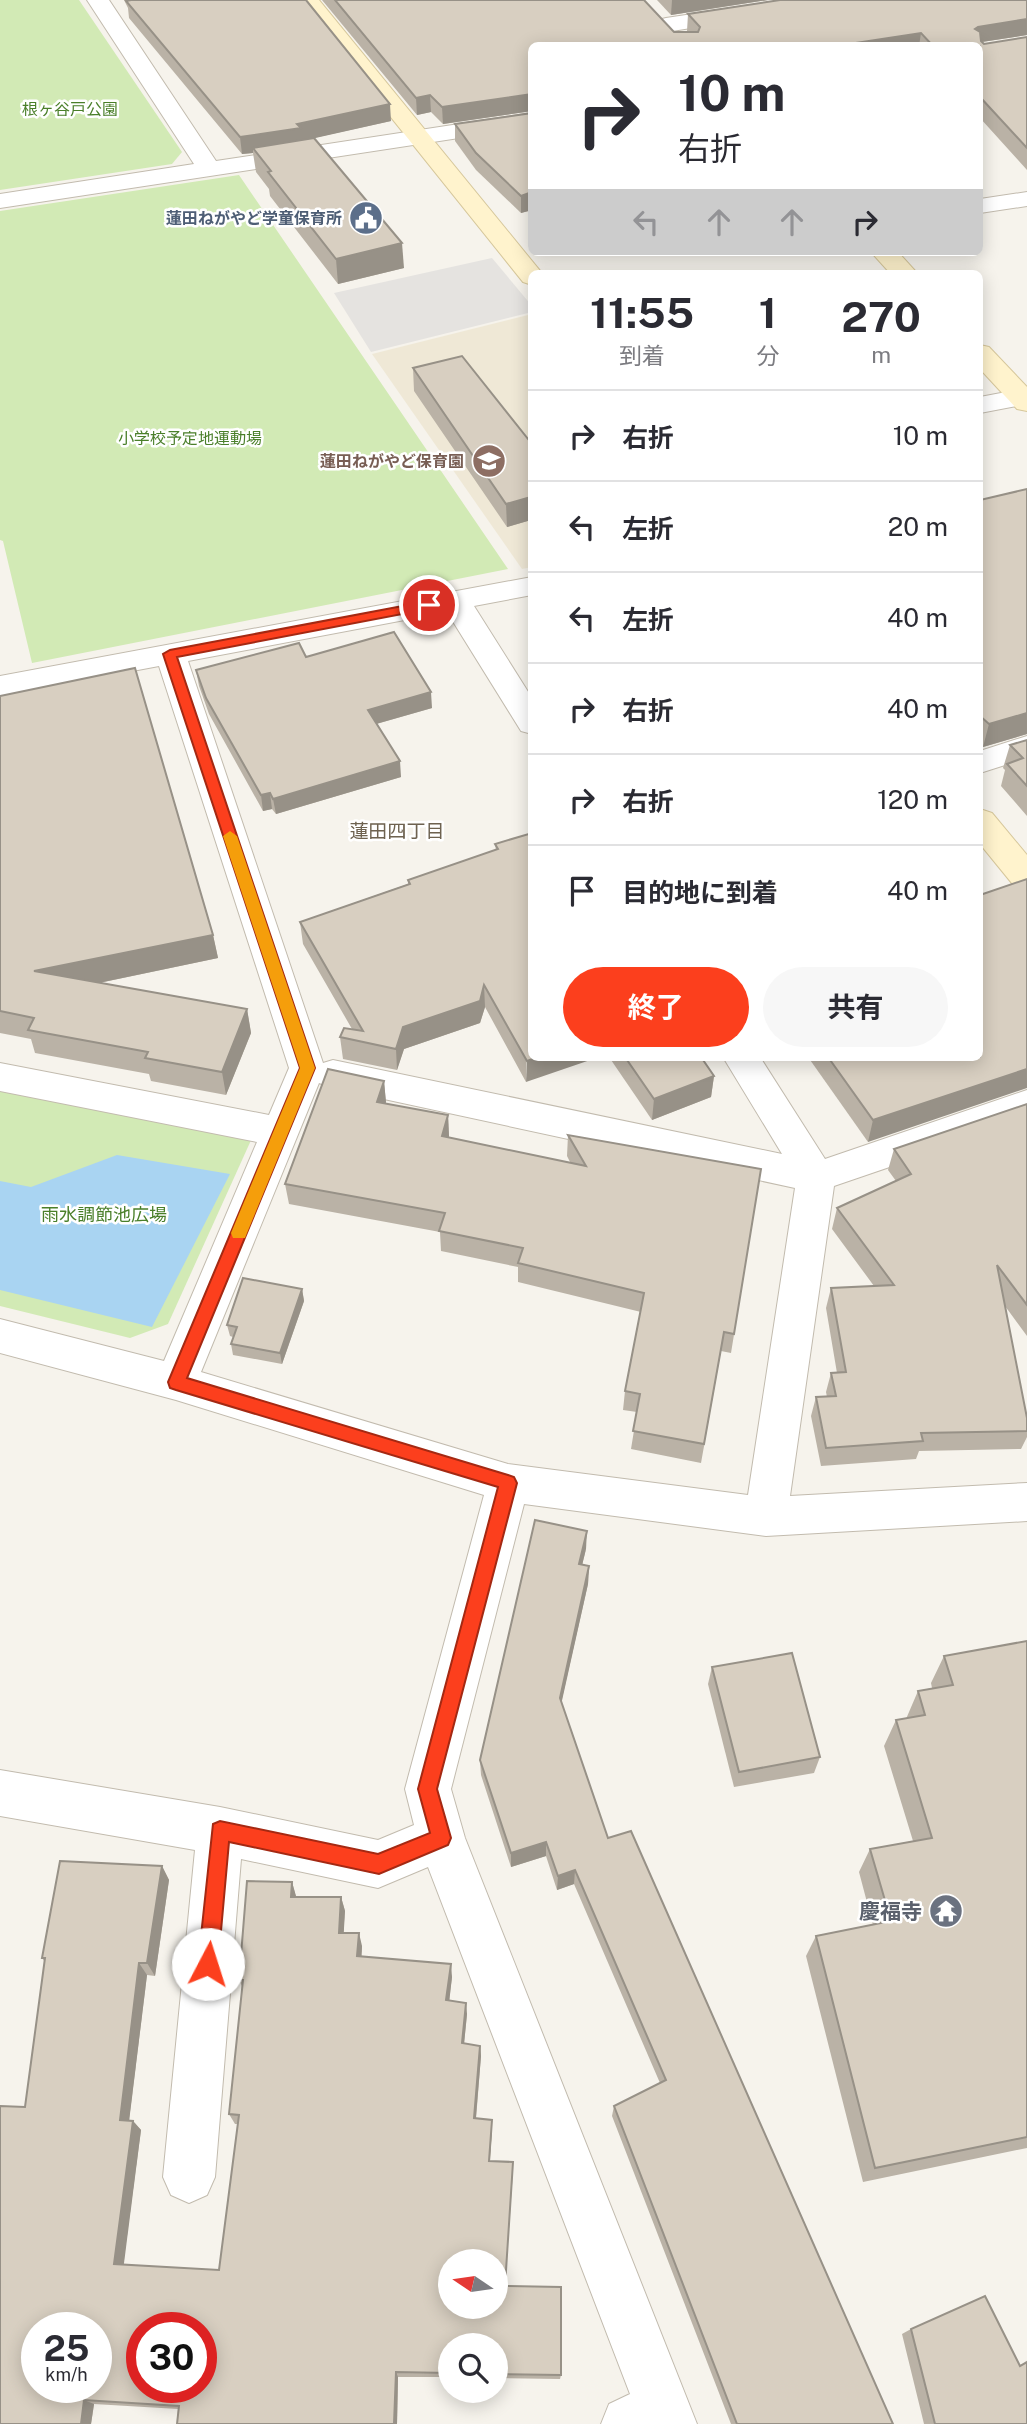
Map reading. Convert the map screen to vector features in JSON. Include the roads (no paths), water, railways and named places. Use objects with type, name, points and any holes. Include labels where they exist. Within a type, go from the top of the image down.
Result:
[{"type":"street","points":[[98,0],[210,170]]},
{"type":"street","points":[[312,0],[417,138],[528,272]]},
{"type":"street","points":[[666,25],[827,0]]},
{"type":"street","points":[[650,8],[682,42]]},
{"type":"street","points":[[0,201],[528,121]]},
{"type":"street","points":[[983,206],[1027,199]]},
{"type":"street","points":[[888,256],[901,270]]},
{"type":"street","points":[[983,356],[1025,399]]},
{"type":"street","points":[[983,405],[1025,399]]},
{"type":"street","points":[[0,687],[528,587]]},
{"type":"street","points":[[455,600],[528,717]]},
{"type":"street","points":[[170,654],[307,1068],[176,1382]]},
{"type":"street","points":[[983,761],[1027,747]]},
{"type":"street","points":[[983,825],[1027,878]]},
{"type":"street","points":[[744,1061],[816,1177],[766,1517]]},
{"type":"street","points":[[307,1068],[816,1177],[1027,1105]]},
{"type":"street","points":[[0,1076],[281,1132]]},
{"type":"street","points":[[0,1336],[176,1382],[508,1483],[766,1517],[1027,1502]]},
{"type":"street","points":[[508,1483],[428,1789],[441,1838],[654,2418]]},
{"type":"street","points":[[0,1793],[220,1831],[379,1864],[441,1838]]},
{"type":"street","points":[[189,2177],[220,1831]]},
{"type":"water","name":"雨水調節池広場","points":[[117,1155],[230,1174],[152,1327],[0,1290],[0,1181],[31,1187]]},
{"type":"place","name":"蓮田ねがやど学童保育所","points":[[366,218]]},
{"type":"place","name":"蓮田ねがやど保育園","points":[[489,461]]},
{"type":"place","name":"慶福寺","points":[[946,1911]]},
{"type":"district","name":"蓮田四丁目","points":[[397,831]]},
{"type":"park label","name":"根ヶ谷戸公園","points":[[70,109]]},
{"type":"park label","name":"小学校予定地運動場","points":[[190,438]]}]
